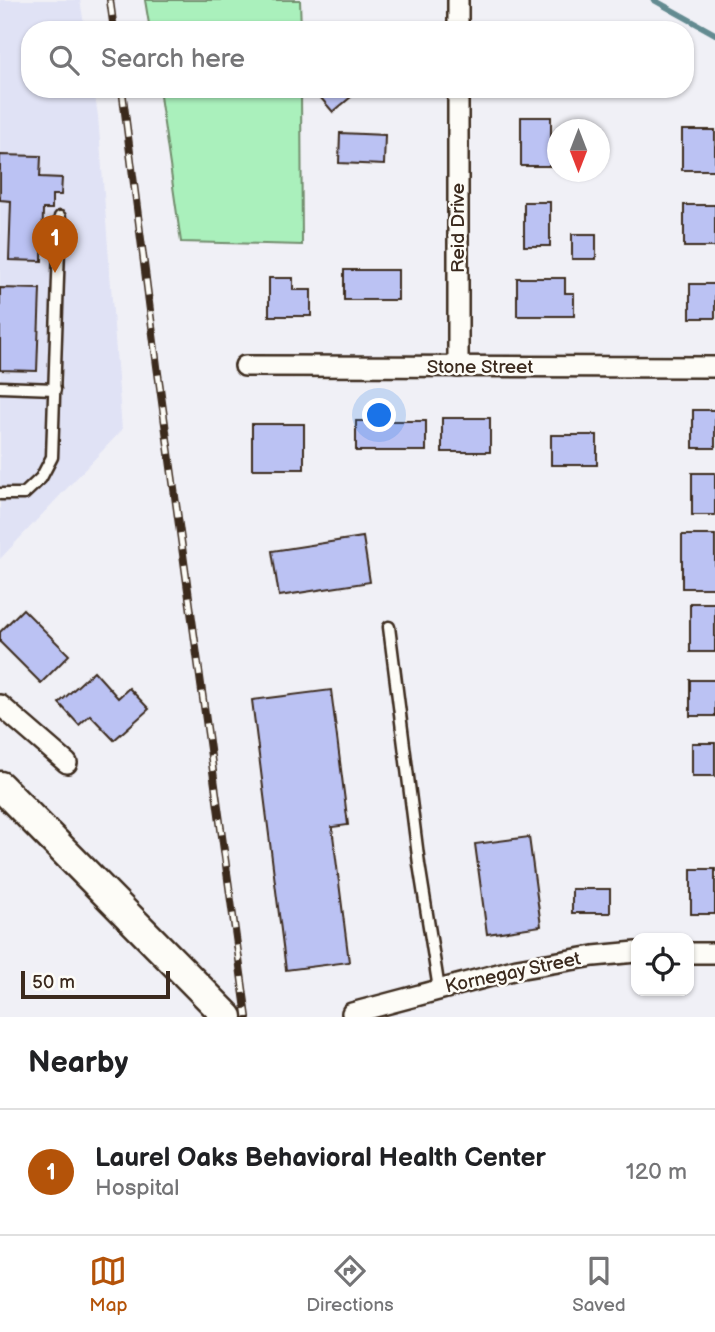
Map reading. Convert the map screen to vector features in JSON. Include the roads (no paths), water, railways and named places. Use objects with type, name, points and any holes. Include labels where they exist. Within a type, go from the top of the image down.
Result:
[{"type":"main road","points":[[0,786],[228,1017]]},
{"type":"street","points":[[458,0],[458,21]]},
{"type":"street","name":"Reid Drive","points":[[458,98],[458,367]]},
{"type":"street","name":"Stone Street","points":[[245,366],[715,368]]},
{"type":"street","points":[[0,705],[67,763]]},
{"type":"street","name":"Kornegay Street","points":[[352,1013],[517,969],[594,956],[631,953]]},
{"type":"street","points":[[694,953],[715,953]]},
{"type":"lane","points":[[0,494],[24,494],[41,478],[52,457],[60,217]]},
{"type":"lane","points":[[0,387],[55,388]]},
{"type":"lane","points":[[389,627],[419,864],[439,989]]},
{"type":"waterway","points":[[654,0],[692,21]]},
{"type":"waterway","points":[[694,22],[715,34]]},
{"type":"railway","points":[[110,0],[113,21]]},
{"type":"railway","points":[[123,98],[157,366],[247,1017]]},
{"type":"place","name":"Laurel Oaks Behavioral Health Center","points":[[55,273]]}]
